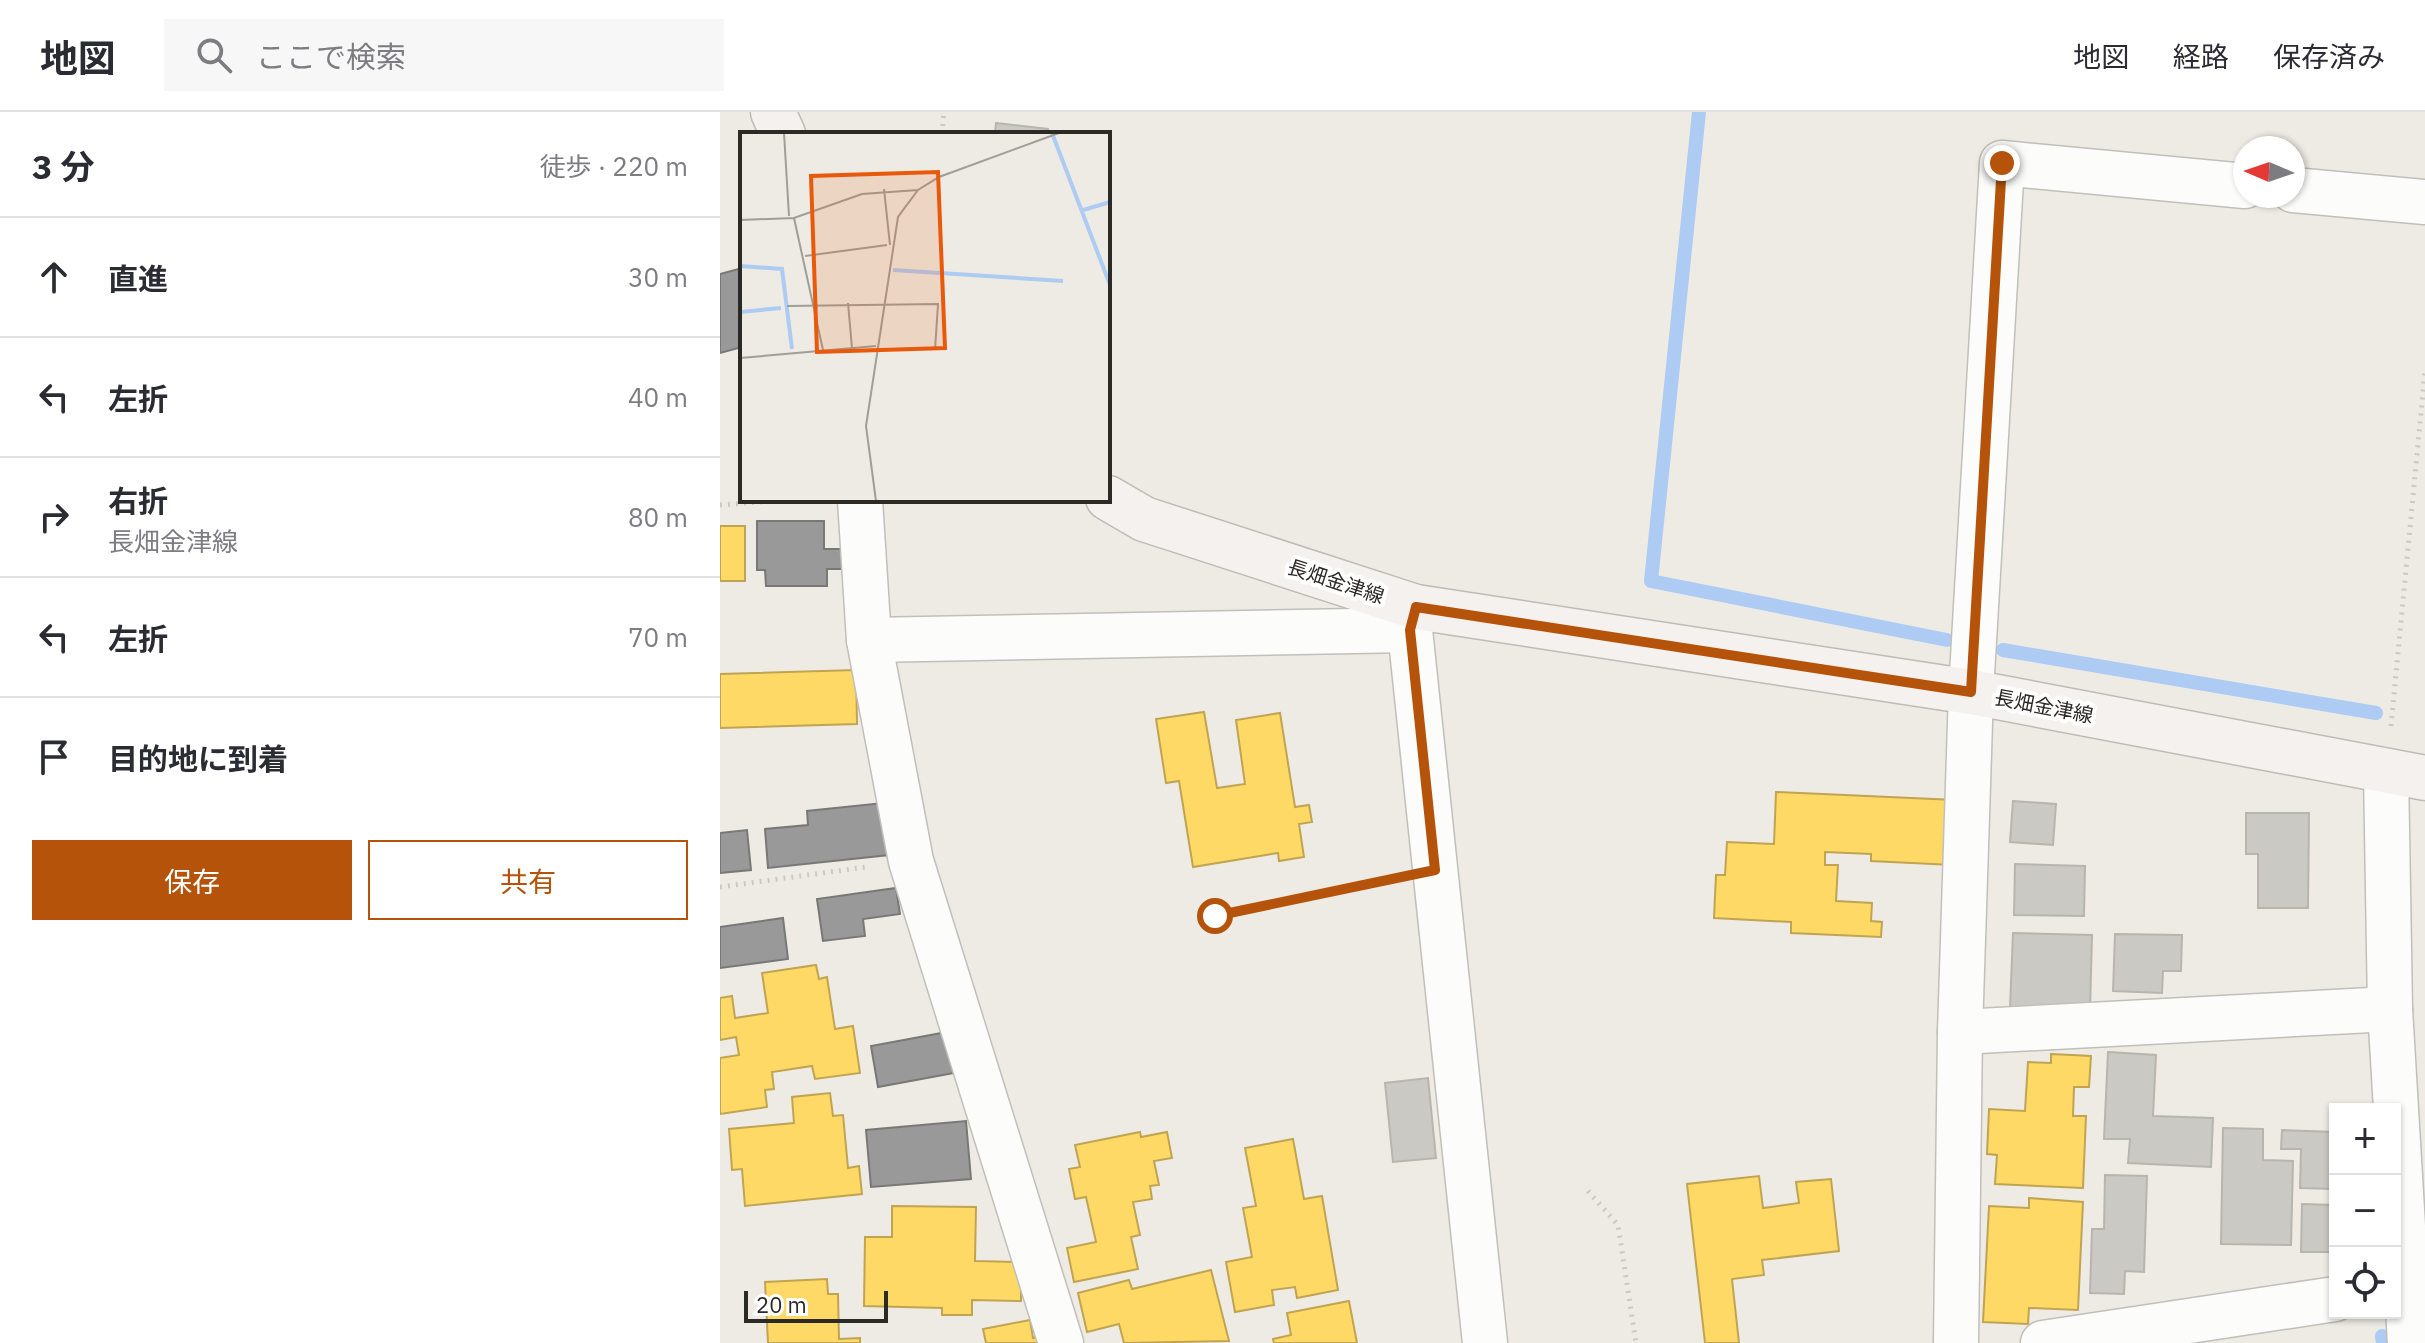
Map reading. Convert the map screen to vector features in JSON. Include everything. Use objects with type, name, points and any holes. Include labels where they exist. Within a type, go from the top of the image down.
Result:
[{"type":"main road","points":[[773,112],[782,132]]},
{"type":"main road","name":"長畑金津線","points":[[1110,499],[1144,519],[1413,618],[1971,692],[2406,774]]},
{"type":"street","points":[[1956,1343],[1960,1032],[1971,692],[2002,163],[2233,185]]},
{"type":"street","points":[[2305,191],[2425,202]]},
{"type":"street","points":[[860,502],[869,640],[911,861],[1061,1343]]},
{"type":"street","points":[[869,640],[1413,618],[1435,870],[1485,1343]]},
{"type":"street","points":[[2399,1247],[2390,1009],[2406,774]]},
{"type":"street","points":[[1960,1032],[2390,1009]]},
{"type":"street","points":[[2401,1289],[2410,1343]]},
{"type":"street","points":[[2043,1343],[2329,1300]]},
{"type":"path","points":[[942,132],[944,112]]},
{"type":"path","points":[[2406,774],[2425,371]]},
{"type":"path","points":[[720,505],[760,502]]},
{"type":"path","points":[[720,887],[911,861]]},
{"type":"path","points":[[1215,916],[1435,870]]},
{"type":"path","points":[[1588,1191],[1618,1225],[1636,1343]]},
{"type":"building: 住宅","points":[[720,526],[745,526],[745,581],[720,581]]},
{"type":"building: 住宅","points":[[856,670],[857,724],[720,728],[720,674]]},
{"type":"building: 住宅","points":[[1204,712],[1217,788],[1245,784],[1236,720],[1280,713],[1295,807],[1309,805],[1312,822],[1299,824],[1304,857],[1279,861],[1278,853],[1193,867],[1179,781],[1166,783],[1156,719]]},
{"type":"building: 住宅","points":[[1776,792],[1955,800],[1952,865],[1871,861],[1871,854],[1825,852],[1825,865],[1838,865],[1836,901],[1872,903],[1871,921],[1882,922],[1881,937],[1791,933],[1791,922],[1714,918],[1716,875],[1725,875],[1727,842],[1774,844]]},
{"type":"building: 住宅","points":[[816,965],[819,979],[827,977],[835,1029],[853,1026],[860,1073],[815,1079],[812,1066],[772,1072],[774,1089],[765,1090],[767,1107],[720,1114],[720,1058],[739,1055],[736,1037],[720,1040],[720,998],[732,996],[735,1018],[768,1013],[762,973]]},
{"type":"building: 住宅","points":[[2051,1054],[2091,1056],[2089,1087],[2074,1087],[2073,1116],[2086,1116],[2083,1188],[1995,1184],[1997,1155],[1987,1154],[1989,1109],[2025,1111],[2028,1062],[2051,1063]]},
{"type":"building: 住宅","points":[[830,1093],[833,1116],[843,1115],[848,1168],[859,1166],[862,1194],[745,1206],[742,1169],[732,1170],[729,1129],[794,1123],[792,1097]]},
{"type":"building: 住宅","points":[[1140,1132],[1141,1137],[1167,1132],[1172,1158],[1154,1161],[1159,1185],[1150,1186],[1152,1199],[1133,1202],[1140,1235],[1131,1237],[1138,1269],[1074,1282],[1067,1248],[1096,1242],[1086,1197],[1075,1199],[1069,1169],[1080,1167],[1075,1145]]},
{"type":"building: 住宅","points":[[1293,1139],[1304,1199],[1322,1196],[1338,1290],[1297,1298],[1295,1287],[1272,1290],[1274,1305],[1235,1312],[1226,1262],[1252,1257],[1243,1208],[1256,1206],[1245,1148]]},
{"type":"building: 住宅","points":[[1759,1176],[1763,1208],[1799,1203],[1796,1182],[1831,1179],[1839,1251],[1762,1260],[1764,1275],[1732,1279],[1739,1343],[1705,1343],[1687,1184]]},
{"type":"building: 住宅","points":[[2029,1198],[2083,1202],[2078,1310],[2029,1308],[2028,1324],[1983,1322],[1989,1206],[2029,1208]]},
{"type":"building: 住宅","points":[[892,1206],[976,1207],[975,1261],[1021,1262],[1021,1301],[972,1300],[972,1315],[942,1315],[942,1308],[864,1306],[865,1237],[892,1237]]},
{"type":"building: 住宅","points":[[1211,1270],[1229,1341],[1124,1343],[1119,1324],[1087,1332],[1078,1293],[1129,1280],[1132,1289]]},
{"type":"building: 住宅","points":[[827,1279],[828,1294],[838,1294],[839,1339],[860,1338],[860,1343],[768,1343],[765,1282]]},
{"type":"building: 住宅","points":[[1349,1301],[1357,1343],[1274,1343],[1273,1339],[1291,1335],[1287,1313]]},
{"type":"building: 住宅","points":[[1030,1320],[1033,1338],[1048,1335],[1050,1343],[986,1343],[983,1329]]},
{"type":"building: 工業","points":[[740,269],[740,348],[720,353],[720,274]]},
{"type":"building: 工業","points":[[757,521],[824,521],[824,549],[843,549],[843,569],[827,569],[827,586],[766,586],[765,570],[757,570]]},
{"type":"building: 工業","points":[[883,803],[889,855],[768,868],[765,829],[808,825],[807,811]]},
{"type":"building: 工業","points":[[747,830],[751,870],[720,873],[720,833]]},
{"type":"building: 工業","points":[[896,888],[900,914],[863,919],[865,936],[823,941],[817,899]]},
{"type":"building: 工業","points":[[783,918],[788,959],[720,968],[720,927]]},
{"type":"building: 工業","points":[[947,1032],[954,1073],[878,1087],[871,1046]]},
{"type":"building: 工業","points":[[966,1121],[971,1179],[871,1187],[866,1130]]},
{"type":"building: その他","points":[[996,123],[1048,129],[1048,132],[995,132]]},
{"type":"building: その他","points":[[2013,801],[2056,804],[2053,845],[2010,842]]},
{"type":"building: その他","points":[[2246,813],[2309,813],[2308,908],[2258,908],[2258,854],[2246,854]]},
{"type":"building: その他","points":[[2015,864],[2085,866],[2084,916],[2014,915]]},
{"type":"building: その他","points":[[2013,933],[2092,935],[2090,1011],[2010,1008]]},
{"type":"building: その他","points":[[2115,934],[2182,935],[2181,971],[2163,971],[2162,993],[2113,991]]},
{"type":"building: その他","points":[[2108,1052],[2156,1055],[2153,1116],[2213,1118],[2211,1167],[2128,1163],[2130,1139],[2104,1139]]},
{"type":"building: その他","points":[[1428,1078],[1436,1158],[1393,1162],[1385,1083]]},
{"type":"building: その他","points":[[2223,1128],[2263,1129],[2263,1160],[2293,1161],[2291,1245],[2221,1244]]},
{"type":"building: その他","points":[[2282,1130],[2329,1132],[2329,1189],[2300,1188],[2301,1149],[2281,1149]]},
{"type":"building: その他","points":[[2105,1175],[2147,1176],[2144,1272],[2125,1271],[2124,1294],[2090,1293],[2092,1229],[2104,1229]]},
{"type":"building: その他","points":[[2302,1204],[2329,1205],[2329,1252],[2301,1252]]},
{"type":"waterway","points":[[1699,112],[1651,581],[1947,640]]},
{"type":"waterway","points":[[2003,650],[2376,713]]},
{"type":"waterway","points":[[2382,1336],[2383,1343]]},
{"type":"route","points":[[1215,916],[1435,870],[1410,630],[1416,607],[1971,692],[2002,163]]}]
